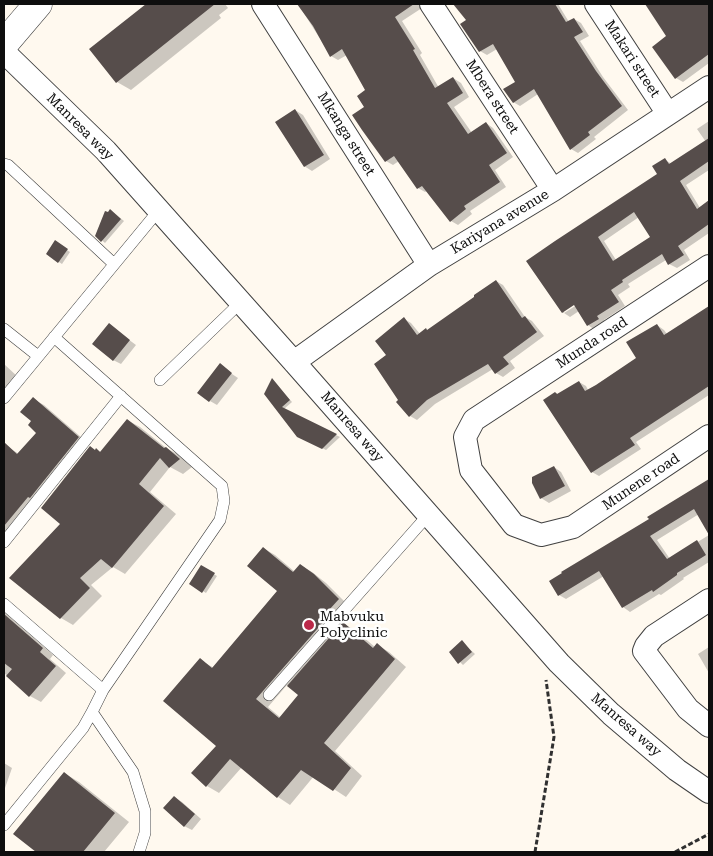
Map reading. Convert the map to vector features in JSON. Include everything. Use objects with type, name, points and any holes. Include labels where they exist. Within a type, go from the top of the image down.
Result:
[{"type":"street","points":[[4,44],[38,4]]},
{"type":"street","name":"Mkanga street","points":[[263,4],[429,265]]},
{"type":"street","name":"Mbera street","points":[[431,4],[553,190]]},
{"type":"street","name":"Makari street","points":[[596,4],[668,114]]},
{"type":"street","name":"Manresa way","points":[[4,52],[106,151],[559,662],[611,714],[677,770],[709,792]]},
{"type":"street","name":"Kariyana avenue","points":[[294,362],[429,265],[553,190],[709,88]]},
{"type":"street","name":"Munda road","points":[[573,527],[540,535],[514,525],[471,470],[465,437],[474,420],[709,266]]},
{"type":"street","name":"Munene road","points":[[573,527],[709,436]]},
{"type":"street","points":[[709,600],[654,636],[644,652],[688,709],[709,726]]},
{"type":"lane","points":[[4,164],[8,165],[114,264]]},
{"type":"lane","points":[[4,398],[159,210]]},
{"type":"lane","points":[[160,380],[241,302]]},
{"type":"lane","points":[[4,329],[38,356]]},
{"type":"lane","points":[[4,825],[83,728],[103,690],[220,520],[224,501],[222,486],[54,337]]},
{"type":"lane","points":[[4,542],[121,396]]},
{"type":"lane","points":[[269,694],[429,514]]},
{"type":"lane","points":[[4,604],[103,690]]},
{"type":"lane","points":[[92,712],[133,772],[145,811],[145,833],[139,852]]},
{"type":"path","points":[[535,852],[554,737],[542,642]]},
{"type":"path","points":[[675,852],[709,834]]},
{"type":"building","points":[[146,4],[215,4],[116,83],[89,49]]},
{"type":"building","points":[[297,4],[414,4],[395,17],[415,49],[413,50],[435,88],[453,77],[463,93],[447,103],[468,134],[486,122],[507,153],[489,165],[500,182],[464,206],[466,209],[450,222],[422,186],[417,189],[394,156],[385,162],[362,130],[352,115],[364,107],[357,96],[365,90],[342,49],[330,57],[313,26]]},
{"type":"building","points":[[453,4],[555,4],[566,22],[574,18],[583,32],[574,37],[622,106],[588,132],[590,135],[570,150],[534,89],[513,103],[503,89],[515,82],[493,44],[479,52],[460,24],[466,20]]},
{"type":"building","points":[[645,4],[709,4],[709,54],[675,79],[652,47],[666,36]]},
{"type":"building","points":[[295,109],[324,155],[304,167],[275,122]]},
{"type":"building","points":[[709,138],[709,161],[680,181],[697,209],[709,200],[709,224],[678,246],[684,255],[668,265],[662,254],[622,280],[623,282],[611,290],[619,302],[597,316],[599,319],[587,326],[574,305],[562,313],[526,261],[657,174],[652,166],[665,158],[669,164]],"holes":[[[634,212],[650,237],[613,261],[598,237]]]},
{"type":"building","points":[[110,209],[121,219],[101,242],[95,236],[105,211],[108,212]]},
{"type":"building","points":[[55,240],[68,249],[58,263],[46,254]]},
{"type":"building","points":[[496,280],[522,318],[525,316],[537,332],[503,357],[509,364],[495,374],[488,364],[427,400],[409,417],[396,402],[398,400],[374,364],[386,355],[375,341],[404,317],[417,335],[426,328],[427,330]]},
{"type":"building","points":[[709,306],[709,386],[630,438],[635,445],[591,473],[543,400],[579,381],[585,391],[596,385],[636,358],[626,342],[657,324],[664,335]]},
{"type":"building","points":[[109,323],[130,340],[113,361],[92,344]]},
{"type":"building","points":[[220,363],[232,373],[209,402],[197,393]]},
{"type":"building","points":[[272,378],[290,400],[282,407],[337,434],[322,449],[297,437],[264,394]]},
{"type":"building","points":[[33,397],[79,437],[30,498],[28,497],[4,526],[4,442],[17,454],[36,433],[28,425],[31,421],[20,412]]},
{"type":"building","points":[[127,419],[180,459],[169,468],[160,458],[139,484],[164,506],[112,568],[101,559],[80,578],[90,588],[60,619],[9,578],[60,524],[41,508],[90,446],[100,452]]},
{"type":"building","points":[[554,466],[565,486],[540,499],[532,483],[532,477]]},
{"type":"building","points":[[709,479],[709,535],[694,509],[650,536],[667,559],[697,540],[706,555],[677,573],[677,575],[653,592],[652,590],[622,608],[599,571],[558,596],[549,581]]},
{"type":"building","points":[[263,547],[293,572],[300,564],[314,574],[339,599],[329,610],[332,612],[256,699],[279,718],[298,695],[287,686],[343,622],[373,648],[377,643],[395,659],[324,743],[351,768],[333,791],[301,770],[277,798],[230,759],[206,787],[191,773],[216,746],[163,701],[200,658],[212,668],[277,591],[247,566]]},
{"type":"building","points":[[201,565],[215,573],[202,593],[189,584]]},
{"type":"building","points":[[4,614],[43,648],[40,652],[56,666],[29,697],[6,676],[12,669],[4,663]]},
{"type":"building","points":[[462,640],[472,652],[458,664],[449,652]]},
{"type":"building","points":[[64,772],[115,813],[83,852],[36,852],[13,834]]},
{"type":"building","points":[[174,796],[195,814],[184,827],[163,808]]},
{"type":"place","name":"Mabvuku Polyclinic","points":[[309,625]]}]
